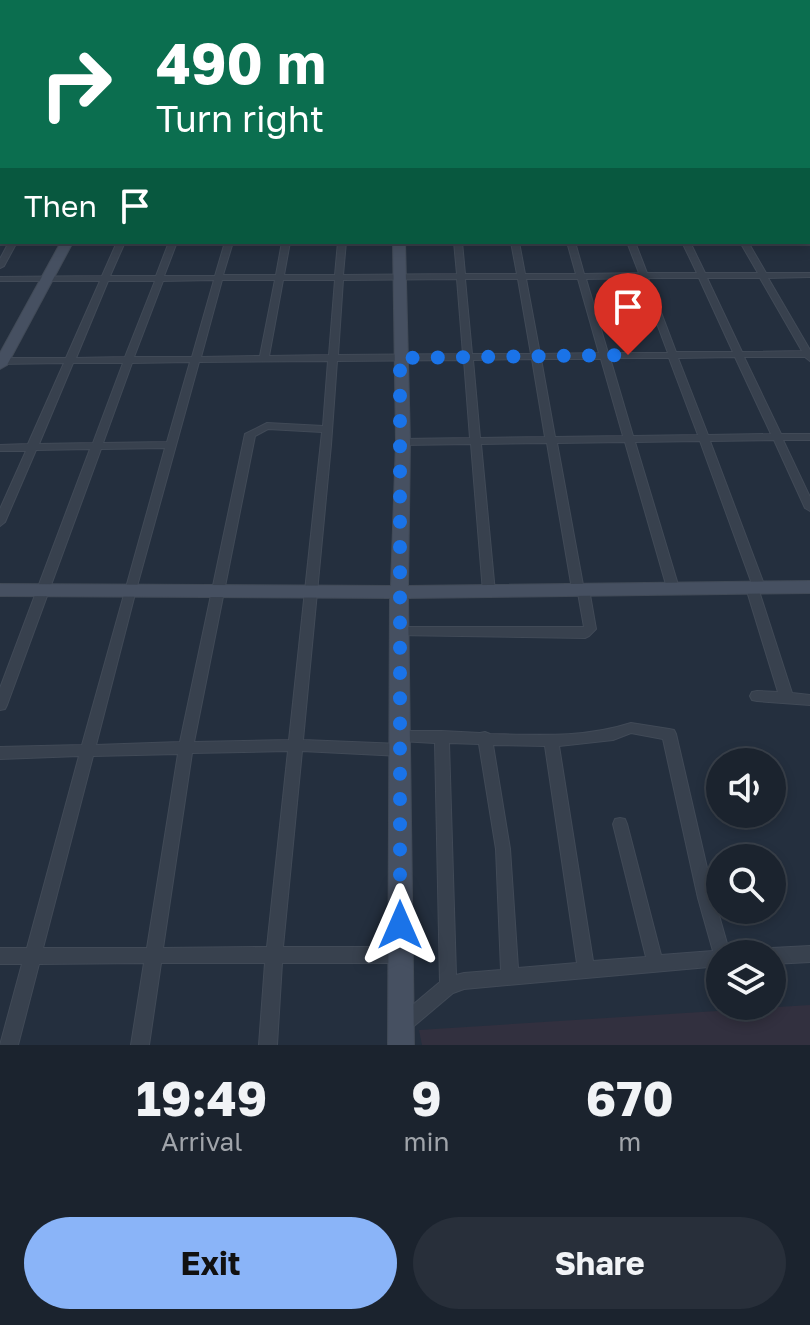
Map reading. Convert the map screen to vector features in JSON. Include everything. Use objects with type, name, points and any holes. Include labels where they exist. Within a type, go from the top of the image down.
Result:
[{"type":"street","points":[[0,266],[12,244]]},
{"type":"street","points":[[1,363],[66,244]]},
{"type":"street","points":[[0,522],[120,244]]},
{"type":"street","points":[[0,705],[132,359],[172,244]]},
{"type":"street","points":[[9,1045],[130,590],[228,244]]},
{"type":"street","points":[[264,358],[286,244]]},
{"type":"street","points":[[268,1045],[342,244]]},
{"type":"street","points":[[399,244],[403,442],[399,591],[400,1036]]},
{"type":"street","points":[[458,244],[473,441],[489,592]]},
{"type":"street","points":[[400,632],[585,633],[590,629],[515,244]]},
{"type":"street","points":[[572,244],[673,588]]},
{"type":"street","points":[[632,244],[706,438],[756,588],[786,696]]},
{"type":"street","points":[[687,244],[810,508]]},
{"type":"street","points":[[745,244],[809,355]]},
{"type":"street","points":[[0,279],[810,275]]},
{"type":"street","points":[[1,363],[197,358],[809,355]]},
{"type":"street","points":[[140,1045],[186,748],[252,431],[267,426],[326,429]]},
{"type":"street","points":[[403,442],[810,437]]},
{"type":"street","points":[[0,448],[172,445]]},
{"type":"street","points":[[0,590],[489,592],[810,587]]},
{"type":"street","points":[[757,696],[810,700]]},
{"type":"street","points":[[0,753],[401,743],[442,736],[551,739],[617,736],[631,728],[669,734],[717,940]]},
{"type":"street","points":[[442,736],[448,986]]},
{"type":"street","points":[[485,737],[503,849],[510,976]]},
{"type":"street","points":[[551,739],[586,970]]},
{"type":"street","points":[[620,824],[655,962]]},
{"type":"street","points":[[786,955],[810,954]]},
{"type":"street","points":[[0,956],[399,955]]},
{"type":"street","points":[[400,1036],[448,986],[510,976],[706,957]]},
{"type":"shaded area","points":[[810,1005],[810,1045],[422,1045],[419,1030],[706,1012],[706,1020],[786,1020],[786,1007]]},
{"type":"route","points":[[400,925],[399,591],[403,442],[400,358],[628,355]]}]
